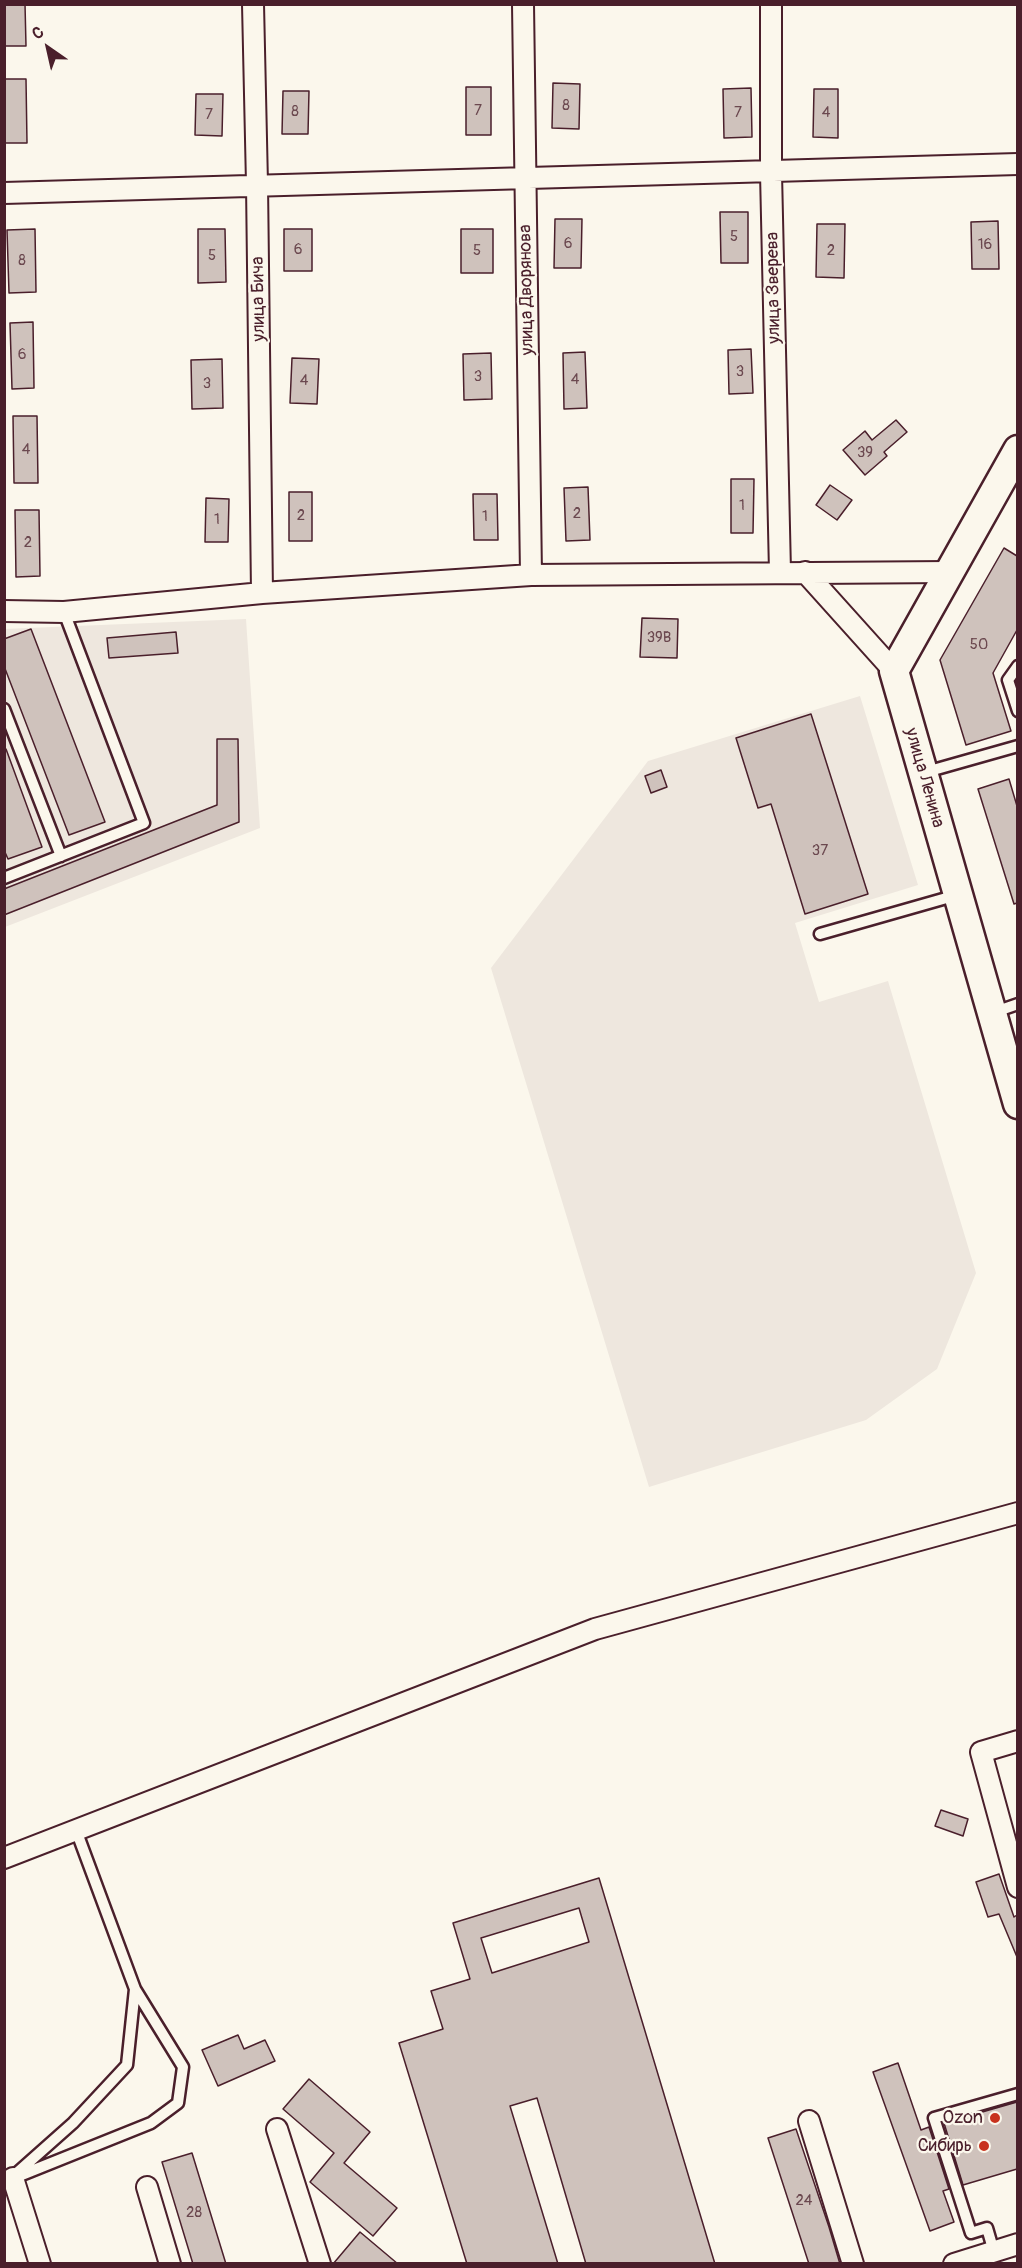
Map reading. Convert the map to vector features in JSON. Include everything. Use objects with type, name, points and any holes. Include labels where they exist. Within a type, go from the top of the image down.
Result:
[{"type":"street","name":"улица Бича","points":[[253,4],[262,593]]},
{"type":"street","name":"улица Дворянова","points":[[523,4],[531,575]]},
{"type":"street","name":"улица Зверева","points":[[771,4],[771,173],[780,572]]},
{"type":"street","points":[[4,193],[257,184],[771,173],[1017,164]]},
{"type":"street","points":[[805,572],[894,671],[950,572],[1014,468]]},
{"type":"street","points":[[4,611],[64,612],[262,593],[531,575],[950,572]]},
{"type":"street","name":"улица Ленина","points":[[894,671],[958,895],[1004,1008],[1017,1104]]},
{"type":"street","points":[[4,1858],[595,1629],[1017,1513]]},
{"type":"street","points":[[1017,1741],[981,1752],[1017,1887]]},
{"type":"street","points":[[809,2121],[853,2264]]},
{"type":"street","points":[[277,2130],[320,2264]]},
{"type":"street","points":[[9,2180],[40,2264]]},
{"type":"street","points":[[147,2187],[170,2264]]},
{"type":"street","points":[[954,2264],[1017,2244]]},
{"type":"lane","points":[[4,878],[144,823],[64,612]]},
{"type":"lane","points":[[1017,666],[1008,680],[1017,711]]},
{"type":"lane","points":[[4,709],[61,856]]},
{"type":"lane","points":[[923,773],[1017,746]]},
{"type":"lane","points":[[820,934],[958,895]]},
{"type":"lane","points":[[9,2180],[151,2123],[178,2103],[183,2067],[135,1989],[76,1830]]},
{"type":"lane","points":[[9,2180],[73,2123],[127,2065],[135,1989]]},
{"type":"lane","points":[[994,2252],[987,2228],[971,2233],[934,2118],[1017,2094]]},
{"type":"shaded area","points":[[246,619],[260,828],[5,927],[4,629]]},
{"type":"shaded area","points":[[860,696],[918,885],[795,923],[819,1002],[888,981],[976,1273],[937,1369],[866,1420],[649,1487],[491,968],[648,761]]},
{"type":"building","points":[[4,4],[25,4],[26,46],[4,46]]},
{"type":"building","points":[[4,79],[26,79],[27,143],[5,143]]},
{"type":"building","points":[[553,83],[580,84],[579,129],[552,128]]},
{"type":"building","points":[[466,87],[491,87],[491,135],[466,135]]},
{"type":"building","points":[[751,88],[752,137],[724,138],[723,89]]},
{"type":"building","points":[[814,89],[838,89],[838,138],[813,137]]},
{"type":"building","points":[[283,91],[309,91],[308,134],[282,134]]},
{"type":"building","points":[[196,94],[223,94],[222,136],[195,135]]},
{"type":"building","points":[[720,212],[748,212],[748,263],[721,263]]},
{"type":"building","points":[[555,219],[582,219],[581,268],[554,268]]},
{"type":"building","points":[[998,221],[999,269],[972,269],[971,222]]},
{"type":"building","points":[[817,224],[845,224],[844,278],[816,277]]},
{"type":"building","points":[[35,229],[36,292],[9,293],[7,230]]},
{"type":"building","points":[[198,229],[225,229],[226,282],[198,283]]},
{"type":"building","points":[[284,229],[312,229],[312,271],[284,271]]},
{"type":"building","points":[[461,229],[493,229],[493,273],[461,273]]},
{"type":"building","points":[[33,322],[34,388],[12,389],[10,323]]},
{"type":"building","points":[[751,349],[753,393],[729,394],[728,350]]},
{"type":"building","points":[[585,352],[587,408],[564,409],[563,353]]},
{"type":"building","points":[[491,353],[492,399],[464,400],[463,354]]},
{"type":"building","points":[[292,358],[319,359],[317,404],[290,403]]},
{"type":"building","points":[[222,359],[223,408],[192,409],[191,360]]},
{"type":"building","points":[[13,416],[37,416],[38,483],[14,483]]},
{"type":"building","points":[[896,420],[907,432],[884,452],[887,456],[865,475],[843,450],[865,431],[872,440]]},
{"type":"building","points":[[731,479],[754,479],[753,533],[731,533]]},
{"type":"building","points":[[830,485],[852,500],[837,520],[816,505]]},
{"type":"building","points":[[588,487],[590,540],[566,541],[564,488]]},
{"type":"building","points":[[289,492],[312,492],[312,541],[289,541]]},
{"type":"building","points":[[473,494],[497,494],[498,540],[474,540]]},
{"type":"building","points":[[206,498],[229,499],[228,542],[205,542]]},
{"type":"building","points":[[15,510],[39,510],[40,576],[16,577]]},
{"type":"building","points":[[1004,548],[1017,556],[1017,630],[993,673],[1011,731],[966,745],[940,660]]},
{"type":"building","points":[[642,618],[678,619],[677,658],[640,657]]},
{"type":"building","points":[[31,629],[105,822],[69,835],[4,666],[4,639]]},
{"type":"building","points":[[176,632],[178,653],[109,658],[107,638]]},
{"type":"building","points":[[811,714],[868,894],[805,914],[771,804],[758,808],[736,738]]},
{"type":"building","points":[[217,739],[238,739],[239,822],[4,915],[4,889],[217,805]]},
{"type":"building","points":[[6,749],[42,847],[8,859],[4,850],[4,750]]},
{"type":"building","points":[[661,770],[667,787],[651,793],[645,776]]},
{"type":"building","points":[[1009,779],[1017,806],[1017,903],[1014,904],[978,789]]},
{"type":"building","points":[[941,1810],[968,1819],[963,1836],[935,1826]]},
{"type":"building","points":[[999,1874],[1014,1917],[1017,1915],[1017,1957],[999,1914],[988,1917],[976,1882]]},
{"type":"building","points":[[599,1878],[715,2264],[586,2264],[537,2098],[510,2106],[558,2264],[467,2264],[399,2043],[443,2029],[431,1991],[470,1979],[453,1923]],"holes":[[[579,1908],[589,1942],[492,1973],[481,1938]]]},
{"type":"building","points":[[238,2035],[244,2049],[265,2040],[275,2061],[218,2086],[202,2050]]},
{"type":"building","points":[[898,2063],[921,2130],[929,2127],[949,2189],[943,2191],[954,2222],[930,2231],[873,2072]]},
{"type":"building","points":[[309,2079],[370,2132],[344,2163],[397,2208],[373,2236],[310,2182],[334,2153],[283,2109]]},
{"type":"building","name":"Сибирь","points":[[1017,2102],[1017,2169],[963,2185],[944,2123]]},
{"type":"building","points":[[796,2129],[840,2264],[809,2264],[768,2138]]},
{"type":"building","points":[[192,2153],[226,2264],[193,2264],[162,2162]]},
{"type":"building","points":[[360,2232],[398,2264],[333,2264]]},
{"type":"place","name":"Ozon","points":[[995,2118]]},
{"type":"place","name":"Сибирь","points":[[984,2146]]}]
